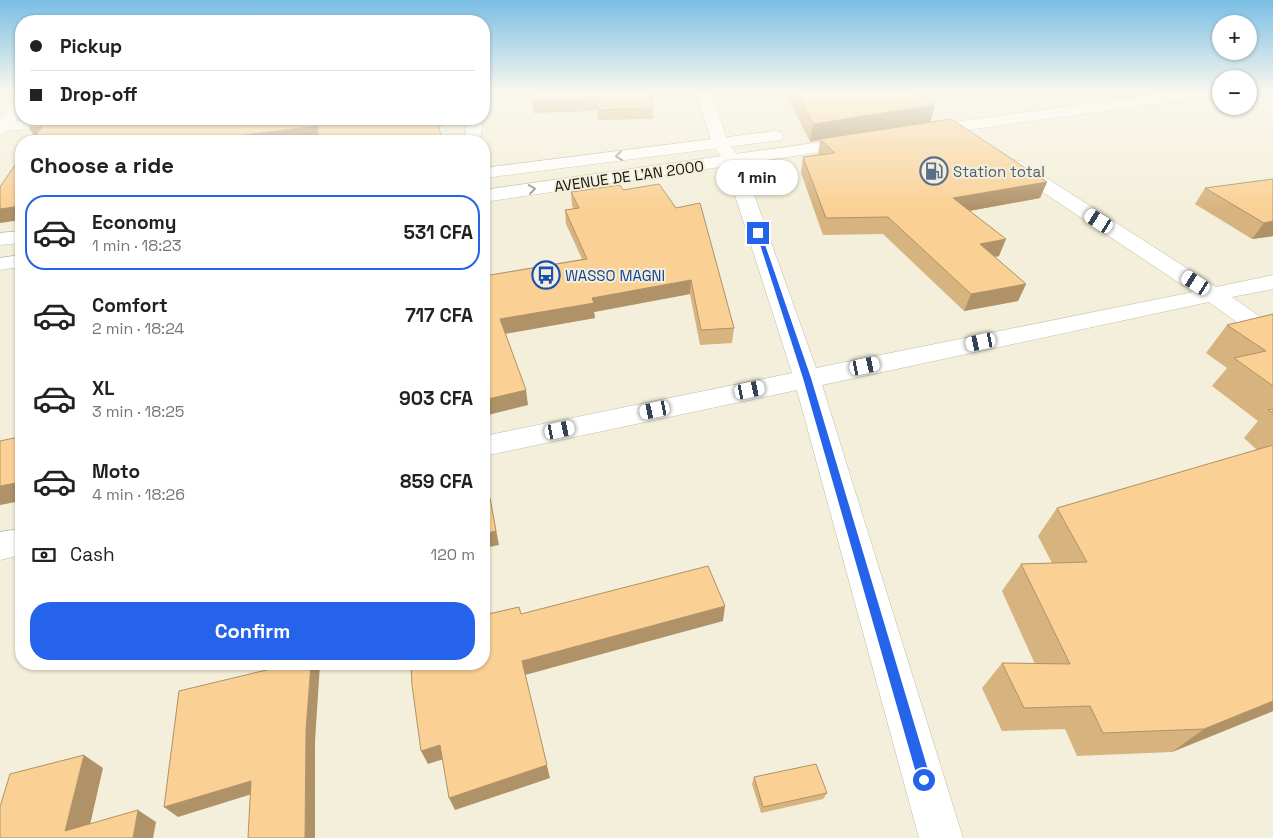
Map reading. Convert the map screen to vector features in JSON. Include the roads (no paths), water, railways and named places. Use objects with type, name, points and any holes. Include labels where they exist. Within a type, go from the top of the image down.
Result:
[{"type":"street","points":[[718,130],[807,378],[941,838]]},
{"type":"street","points":[[906,134],[929,130]]},
{"type":"street","points":[[960,130],[1212,294],[1273,337]]},
{"type":"street","name":"AVENUE DE L'AN 2000","points":[[490,195],[726,152],[788,134]]},
{"type":"street","name":"AVENUE DE L'AN 2000","points":[[490,172],[868,140]]},
{"type":"street","points":[[0,240],[15,237]]},
{"type":"street","points":[[0,264],[15,262]]},
{"type":"street","points":[[490,445],[1273,282]]},
{"type":"street","points":[[0,546],[15,543]]},
{"type":"place","name":"Station total","points":[[934,171]]},
{"type":"place","name":"WASSO MAGNI","points":[[546,275]]}]
